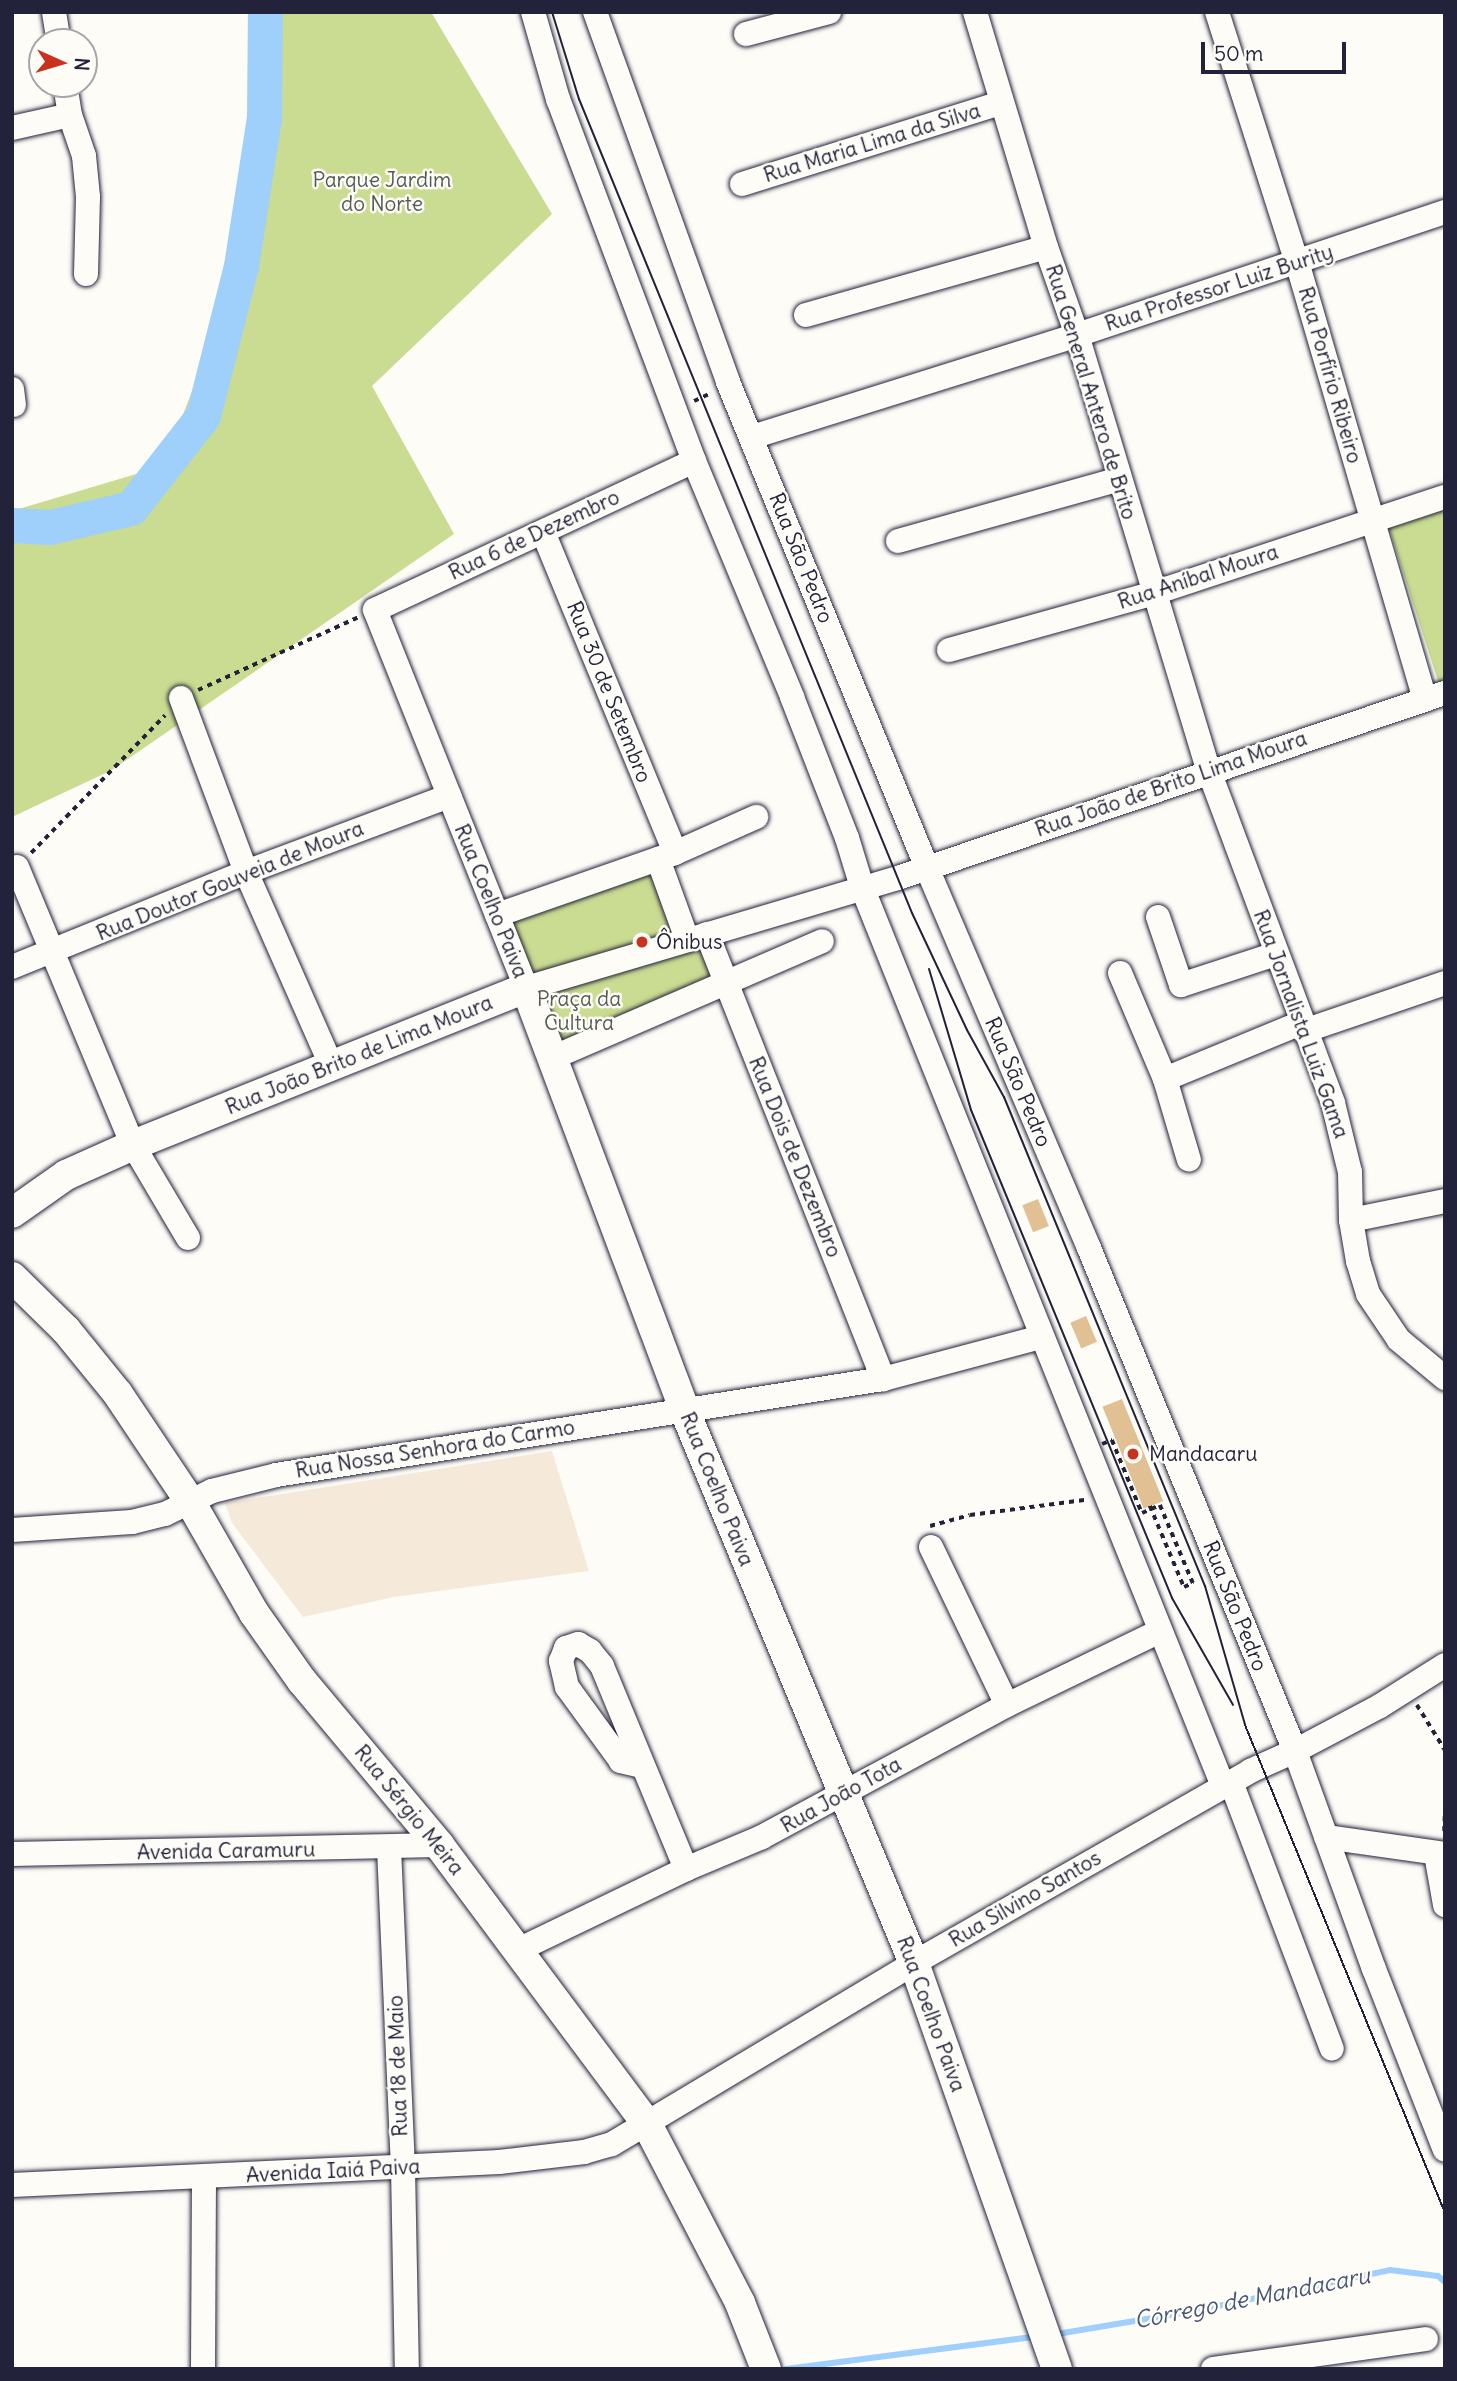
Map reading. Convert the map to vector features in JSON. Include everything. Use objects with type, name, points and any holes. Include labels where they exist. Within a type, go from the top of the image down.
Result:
[{"type":"main road","name":"Rua João Brito de Lima Moura","points":[[66,1175],[133,1145],[526,988]]},
{"type":"main road","name":"Rua Coelho Paiva","points":[[526,988],[684,1409],[841,1793],[914,1963],[1057,2369]]},
{"type":"main road","points":[[12,1185],[66,1175]]},
{"type":"main road","points":[[12,1213],[66,1175]]},
{"type":"main road","name":"Rua Sérgio Meira","points":[[12,1276],[66,1330],[118,1394],[191,1503],[254,1613],[302,1681],[439,1845],[647,2124],[740,2303],[766,2369]]},
{"type":"street","points":[[533,12],[558,99],[676,406],[694,461],[792,697],[847,838],[862,887],[1041,1337],[1160,1631],[1227,1784],[1332,2049]]},
{"type":"street","name":"Rua São Pedro","points":[[595,12],[728,382],[927,868],[1089,1248],[1295,1751],[1444,2148]]},
{"type":"street","points":[[746,34],[829,12]]},
{"type":"street","name":"Rua General Antero de Brito","points":[[975,12],[1046,247],[1077,335],[1209,771]]},
{"type":"street","name":"Rua Porfírio Ribeiro","points":[[1217,12],[1297,262],[1373,520],[1435,696]]},
{"type":"street","points":[[67,98],[84,156],[88,197],[86,274]]},
{"type":"street","name":"Rua Maria Lima da Silva","points":[[742,184],[1001,103]]},
{"type":"street","points":[[12,128],[70,115]]},
{"type":"street","name":"Rua Professor Luiz Burity","points":[[752,437],[1077,335],[1445,212]]},
{"type":"street","points":[[806,315],[1046,247]]},
{"type":"street","name":"Rua 6 de Dezembro","points":[[374,610],[694,461]]},
{"type":"street","points":[[898,541],[1119,479]]},
{"type":"street","name":"Rua Aníbal Moura","points":[[950,650],[1154,593],[1445,497]]},
{"type":"street","name":"Rua 30 de Setembro","points":[[543,531],[697,937]]},
{"type":"street","name":"Rua Coelho Paiva","points":[[374,610],[526,988]]},
{"type":"street","name":"Rua João de Brito Lima Moura","points":[[898,878],[1435,696]]},
{"type":"street","points":[[181,698],[246,872],[331,1065]]},
{"type":"street","name":"Rua Jornalista Luiz Gama","points":[[1209,771],[1344,1139],[1352,1195],[1351,1220],[1358,1261],[1368,1294],[1399,1340],[1445,1377]]},
{"type":"street","name":"Rua Doutor Gouveia de Moura","points":[[12,967],[246,872],[449,796]]},
{"type":"street","points":[[497,915],[667,856],[756,817]]},
{"type":"street","points":[[17,867],[133,1145],[188,1238]]},
{"type":"street","name":"Rua João Brito de Lima Moura","points":[[526,988],[898,878]]},
{"type":"street","points":[[1157,918],[1181,985],[1276,954]]},
{"type":"street","name":"Rua Dois de Dezembro","points":[[697,937],[727,984],[883,1379]]},
{"type":"street","points":[[552,1058],[822,941]]},
{"type":"street","points":[[1120,973],[1165,1079],[1189,1160]]},
{"type":"street","points":[[1165,1079],[1303,1027],[1445,984]]},
{"type":"street","points":[[1351,1220],[1445,1201]]},
{"type":"street","name":"Rua Nossa Senhora do Carmo","points":[[12,1530],[132,1521],[165,1514],[212,1491],[275,1475],[883,1379],[1041,1337]]},
{"type":"street","points":[[930,1547],[1007,1705]]},
{"type":"street","name":"Rua João Tota","points":[[518,1950],[686,1869],[762,1837],[1007,1705],[1160,1631]]},
{"type":"street","points":[[642,1766],[621,1761],[567,1686],[561,1661],[566,1648],[579,1644],[590,1651],[602,1666],[686,1869]]},
{"type":"street","name":"Rua Silvino Santos","points":[[647,2124],[914,1963],[1227,1784],[1295,1751],[1445,1665]]},
{"type":"street","points":[[1326,1837],[1442,1848],[1445,1905]]},
{"type":"street","name":"Avenida Caramuru","points":[[12,1854],[439,1845]]},
{"type":"street","name":"Rua 18 de Maio","points":[[389,1848],[407,2369]]},
{"type":"street","name":"Avenida Iaiá Paiva","points":[[12,2185],[402,2168],[584,2152],[612,2144],[647,2124]]},
{"type":"street","points":[[203,2369],[204,2177]]},
{"type":"street","points":[[1213,2369],[1426,2339]]},
{"type":"path","points":[[676,406],[702,398],[728,382]]},
{"type":"path","points":[[1102,1444],[1112,1440],[1142,1513],[1151,1509],[1160,1505],[1193,1583],[1184,1587],[1154,1518],[1150,1506]]},
{"type":"path","points":[[930,1547],[929,1529],[934,1524],[993,1512],[1107,1497]]},
{"type":"path","points":[[1407,1689],[1445,1750]]},
{"type":"path","points":[[1442,1848],[1445,1795]]},
{"type":"shaded area","points":[[552,1451],[589,1571],[394,1597],[303,1617],[232,1523],[225,1503]]},
{"type":"green space","name":"Parque Jardim do Norte","points":[[254,12],[431,12],[552,214],[372,386],[454,534],[112,770],[12,817],[12,511],[163,466],[241,265],[265,49]]},
{"type":"green space","points":[[1445,504],[1445,682],[1439,684],[1387,522]]},
{"type":"green space","name":"Praça da Cultura","points":[[665,865],[688,928],[532,977],[508,924]]},
{"type":"green space","name":"Praça da Cultura","points":[[701,942],[715,984],[555,1049],[539,996]]},
{"type":"building","points":[[1038,1199],[1049,1226],[1033,1232],[1022,1205]]},
{"type":"building","points":[[1086,1316],[1097,1342],[1081,1348],[1070,1323]]},
{"type":"building","name":"Mandacaru","points":[[1122,1399],[1163,1501],[1144,1509],[1103,1407]]},
{"type":"waterway","points":[[12,525],[50,527],[131,508],[203,416],[241,266],[264,118],[265,12]]},
{"type":"waterway","name":"Córrego de Mandacaru","points":[[1057,2334],[1194,2311],[1390,2270],[1438,2276],[1445,2282]]},
{"type":"waterway","name":"Córrego de Mandacaru","points":[[786,2369],[1033,2337]]},
{"type":"tram line","points":[[552,12],[579,99],[912,913],[967,1030],[1004,1097],[1205,1586],[1245,1725],[1445,2213]]},
{"type":"tram line","points":[[929,969],[971,1110],[1172,1598],[1233,1705]]},
{"type":"place","name":"Ônibus","points":[[642,942]]},
{"type":"place","name":"Mandacaru","points":[[1133,1454]]}]
